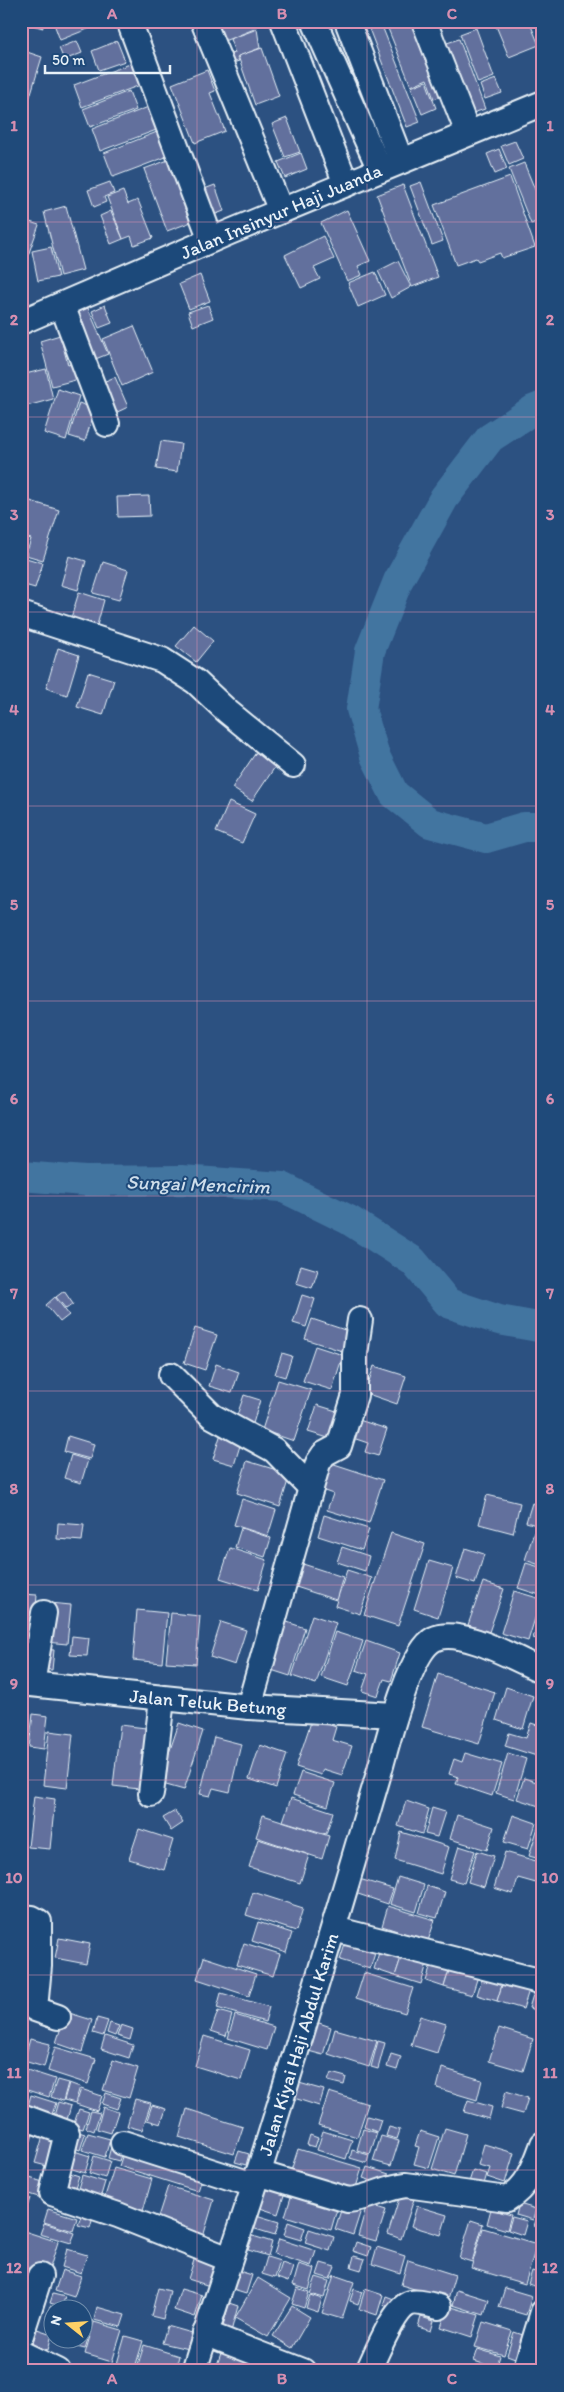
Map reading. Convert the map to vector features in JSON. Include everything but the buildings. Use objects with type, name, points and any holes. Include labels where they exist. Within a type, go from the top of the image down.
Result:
[{"type":"street","points":[[129,21],[212,240]]},
{"type":"street","points":[[203,21],[282,211]]},
{"type":"street","points":[[283,21],[346,184]]},
{"type":"street","points":[[314,21],[390,166]]},
{"type":"street","points":[[347,21],[390,166]]},
{"type":"street","points":[[424,21],[468,133]]},
{"type":"street","name":"Jalan Insinyur Haji Juanda","points":[[21,322],[212,240],[543,103]]},
{"type":"street","points":[[62,305],[107,424]]},
{"type":"street","points":[[21,614],[162,660],[196,682],[228,712],[293,765]]},
{"type":"street","points":[[249,1707],[321,1458],[339,1446],[354,1402],[356,1388],[356,1344],[360,1320]]},
{"type":"street","points":[[171,1375],[212,1416],[274,1450],[311,1488]]},
{"type":"street","points":[[27,1683],[44,1613]]},
{"type":"street","name":"Jalan Kiyai Haji Abdul Karim","points":[[194,2371],[334,1929],[395,1715],[416,1660],[423,1647],[434,1639],[445,1635],[462,1636],[543,1670]]},
{"type":"street","name":"Jalan Teluk Betung","points":[[27,1683],[249,1707],[395,1715]]},
{"type":"street","points":[[151,1794],[162,1699]]},
{"type":"street","points":[[21,1917],[32,1918],[39,1922],[39,1966],[35,2009],[58,2017]]},
{"type":"street","points":[[334,1929],[543,1982]]},
{"type":"street","points":[[21,2116],[67,2132],[52,2193],[118,2214],[229,2259]]},
{"type":"street","points":[[123,2143],[256,2179],[348,2200],[358,2199],[406,2184],[506,2199],[519,2192],[539,2169],[543,2144]]},
{"type":"street","points":[[21,2335],[40,2276]]},
{"type":"street","points":[[368,2371],[393,2322],[407,2304],[414,2302],[439,2306]]},
{"type":"street","points":[[525,2371],[543,2312]]},
{"type":"street","points":[[205,2333],[303,2371]]},
{"type":"street","points":[[21,2352],[58,2371]]},
{"type":"waterway","name":"Sungai Mencirim","points":[[543,406],[533,410],[490,438],[444,498],[398,581],[370,651],[361,709],[375,756],[394,794],[430,823],[486,838],[524,827],[543,827]]},
{"type":"waterway","name":"Sungai Mencirim","points":[[21,1176],[85,1181],[181,1180],[282,1187],[349,1220],[413,1261],[448,1303],[499,1320],[538,1327],[543,1325]]}]
